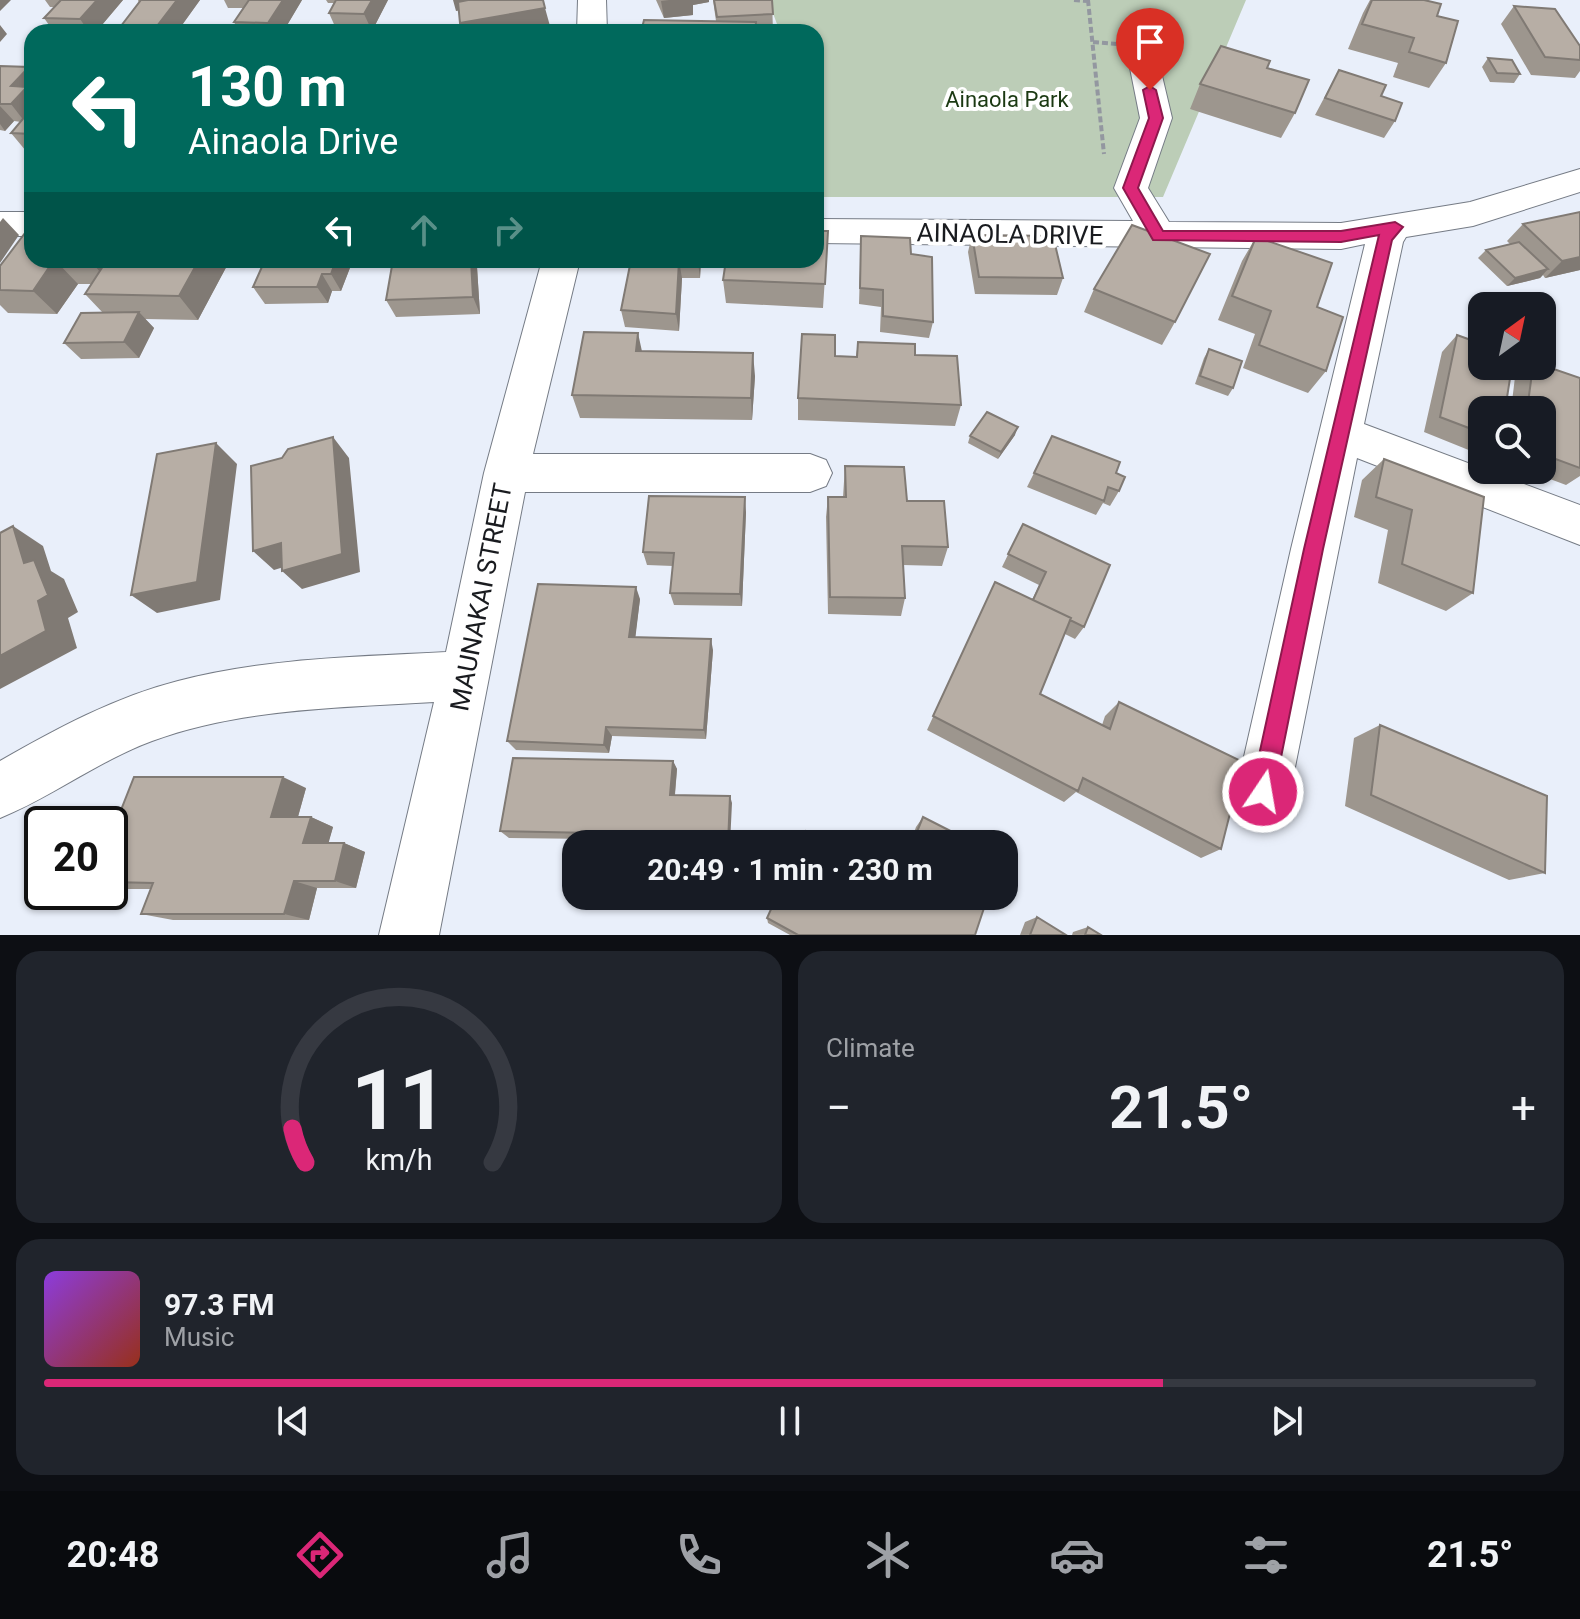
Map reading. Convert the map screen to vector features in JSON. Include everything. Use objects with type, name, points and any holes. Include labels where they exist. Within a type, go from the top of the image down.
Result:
[{"type":"street","points":[[592,0],[592,24]]},
{"type":"street","points":[[1133,54],[1156,118],[1131,188],[1159,236]]},
{"type":"street","name":"AINAOLA DRIVE","points":[[824,231],[1341,236],[1473,214],[1580,180]]},
{"type":"street","points":[[0,224],[24,224]]},
{"type":"street","points":[[1263,792],[1385,239],[1395,227]]},
{"type":"street","name":"MAUNAKAI STREET","points":[[409,935],[506,473],[559,268]]},
{"type":"street","points":[[1340,433],[1580,525]]},
{"type":"street","points":[[506,473],[810,473]]},
{"type":"street","points":[[0,791],[83,744],[175,708],[263,689],[466,675]]},
{"type":"path","points":[[1074,0],[1088,0],[1106,169]]},
{"type":"path","points":[[1093,42],[1133,54]]},
{"type":"green space","name":"Ainaola Park","points":[[768,0],[1246,0],[1163,197],[824,197],[824,24],[777,24]]},
{"type":"building","points":[[61,0],[97,0],[80,19],[44,18]]},
{"type":"building","points":[[141,0],[177,0],[159,24],[123,24]]},
{"type":"building","points":[[249,0],[283,0],[268,23],[234,22]]},
{"type":"building","points":[[336,0],[372,0],[364,14],[329,13]]},
{"type":"building","points":[[543,0],[545,8],[460,23],[458,2]]},
{"type":"building","points":[[714,0],[772,0],[773,14],[717,17]]},
{"type":"building","points":[[1372,0],[1424,0],[1441,4],[1437,16],[1458,21],[1446,63],[1409,52],[1414,38],[1362,24]]},
{"type":"building","points":[[1514,6],[1555,9],[1580,46],[1580,60],[1545,57]]},
{"type":"building","points":[[644,20],[756,22],[756,24],[643,24]]},
{"type":"building","points":[[1221,46],[1270,61],[1267,68],[1309,80],[1295,113],[1200,84]]},
{"type":"building","points":[[1488,58],[1512,60],[1520,74],[1497,73]]},
{"type":"building","points":[[0,66],[24,67],[24,72],[11,86],[24,87],[24,90],[11,104],[0,104]]},
{"type":"building","points":[[1339,70],[1386,85],[1381,96],[1402,103],[1395,121],[1325,98]]},
{"type":"building","points":[[24,118],[24,134],[11,133]]},
{"type":"building","points":[[1580,212],[1580,257],[1562,261],[1523,224]]},
{"type":"building","points":[[1132,225],[1210,254],[1175,322],[1094,289]]},
{"type":"building","points":[[824,231],[828,231],[825,284],[723,280],[725,268],[824,268]]},
{"type":"building","points":[[24,234],[24,268],[49,268],[33,291],[0,290],[0,266]]},
{"type":"building","points":[[972,235],[1053,236],[1063,278],[979,277]]},
{"type":"building","points":[[861,236],[910,238],[911,254],[932,257],[933,322],[883,316],[883,290],[860,288]]},
{"type":"building","points":[[1256,237],[1332,263],[1317,307],[1343,317],[1326,371],[1259,345],[1271,311],[1232,296]]},
{"type":"building","points":[[1519,242],[1548,269],[1515,278],[1486,250]]},
{"type":"building","points":[[102,268],[195,268],[179,296],[85,294]]},
{"type":"building","points":[[261,268],[333,268],[331,274],[322,274],[317,287],[253,287]]},
{"type":"building","points":[[392,268],[471,268],[473,297],[386,300]]},
{"type":"building","points":[[629,268],[679,268],[676,314],[621,310]]},
{"type":"building","points":[[139,312],[124,342],[64,343],[81,313]]},
{"type":"building","points":[[584,332],[638,333],[636,351],[753,353],[751,398],[572,395]]},
{"type":"building","points":[[802,334],[835,335],[835,356],[857,357],[858,342],[915,344],[915,355],[957,356],[961,405],[798,398]]},
{"type":"building","points":[[1457,335],[1468,339],[1468,380],[1510,380],[1507,396],[1468,396],[1468,428],[1440,417]]},
{"type":"building","points":[[1209,349],[1242,361],[1233,388],[1200,376]]},
{"type":"building","points":[[1556,370],[1580,378],[1580,468],[1556,459],[1556,396],[1529,396],[1531,380],[1556,380]]},
{"type":"building","points":[[987,412],[1018,427],[1001,452],[970,436]]},
{"type":"building","points":[[1052,436],[1120,462],[1116,473],[1125,477],[1119,491],[1108,487],[1104,501],[1034,473]]},
{"type":"building","points":[[333,437],[342,554],[282,571],[281,543],[253,551],[251,466],[282,458],[288,449]]},
{"type":"building","points":[[216,443],[197,582],[131,595],[157,454]]},
{"type":"building","points":[[1384,459],[1484,497],[1473,593],[1402,564],[1412,510],[1376,497]]},
{"type":"building","points":[[845,466],[904,467],[907,501],[944,501],[948,547],[902,546],[905,598],[830,597],[828,497],[846,497]]},
{"type":"building","points":[[649,496],[745,497],[740,594],[670,593],[674,553],[643,552]]},
{"type":"building","points":[[1023,524],[1110,565],[1084,627],[1033,600],[1046,572],[1008,554]]},
{"type":"building","points":[[13,526],[24,563],[34,560],[48,595],[38,601],[46,631],[0,656],[0,533]]},
{"type":"building","points":[[995,582],[1071,618],[1040,694],[1110,729],[1119,702],[1243,762],[1221,849],[1083,778],[1078,791],[933,716]]},
{"type":"building","points":[[538,584],[636,587],[629,637],[711,639],[704,730],[606,727],[604,745],[507,741]]},
{"type":"building","points":[[1380,725],[1547,796],[1545,873],[1371,795]]},
{"type":"building","points":[[513,758],[673,761],[670,795],[730,796],[729,830],[500,831]]},
{"type":"building","points":[[134,777],[283,777],[271,817],[311,817],[303,843],[344,843],[335,881],[294,881],[284,914],[141,914],[153,883],[128,882],[128,806],[123,806]]},
{"type":"building","points":[[923,817],[949,830],[918,830]]},
{"type":"building","points":[[771,910],[983,910],[975,935],[798,935],[767,918]]},
{"type":"building","points":[[1037,917],[1066,935],[1030,935]]},
{"type":"building","points":[[1088,927],[1101,935],[1085,935]]},
{"type":"route","points":[[1150,90],[1156,118],[1131,188],[1159,236],[1341,236],[1395,227],[1385,239],[1314,549],[1263,792]]}]
